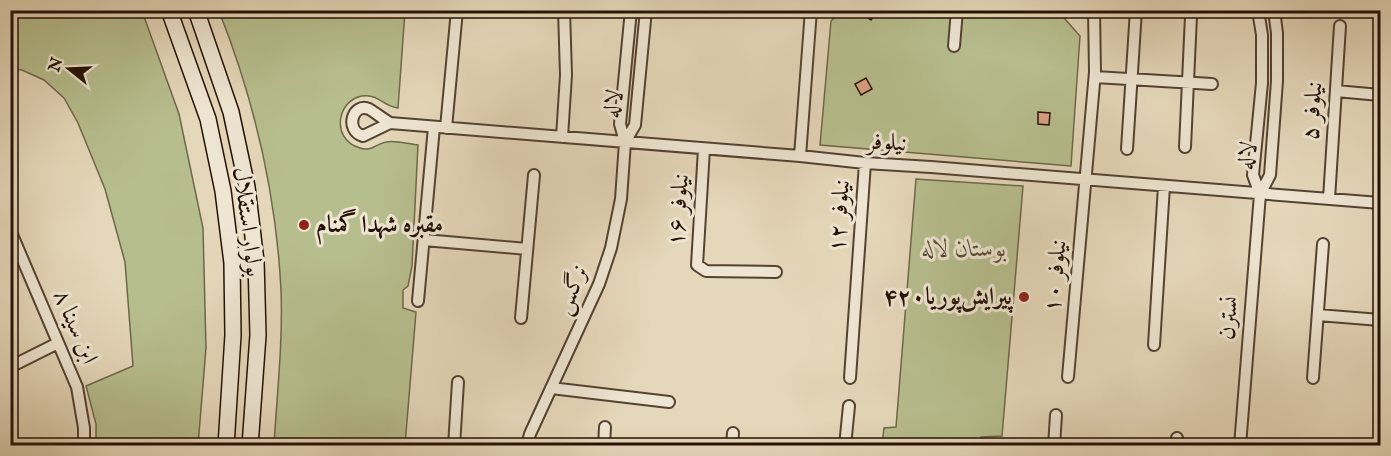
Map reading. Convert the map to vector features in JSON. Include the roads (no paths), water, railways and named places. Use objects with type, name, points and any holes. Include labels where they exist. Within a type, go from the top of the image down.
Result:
[{"type":"main road","name":"بولوار استقلال","points":[[196,10],[231,112],[247,187],[256,261],[258,335],[250,446]]},
{"type":"main road","name":"بولوار استقلال","points":[[169,11],[208,119],[223,191],[232,263],[233,335],[226,446]]},
{"type":"street","points":[[446,128],[457,10]]},
{"type":"street","points":[[562,137],[566,75],[564,10]]},
{"type":"street","name":"لاله","points":[[626,142],[620,124],[631,10]]},
{"type":"street","name":"لاله","points":[[626,142],[635,124],[646,10]]},
{"type":"street","points":[[800,156],[811,10]]},
{"type":"street","points":[[954,46],[957,10]]},
{"type":"street","name":"نیلوفر ۱۰","points":[[1068,377],[1095,77],[1094,10]]},
{"type":"street","points":[[1127,149],[1136,10]]},
{"type":"street","name":"لاله","points":[[1258,10],[1262,35],[1262,83],[1253,175],[1260,194]]},
{"type":"street","name":"لاله","points":[[1260,194],[1270,175],[1277,81],[1277,33],[1274,10]]},
{"type":"street","points":[[1277,33],[1279,10]]},
{"type":"street","points":[[1185,147],[1191,16]]},
{"type":"street","name":"نیلوفر ۵","points":[[1329,199],[1340,26]]},
{"type":"street","points":[[1095,77],[1212,84]]},
{"type":"street","points":[[1335,91],[1380,95]]},
{"type":"street","name":"نیلوفر","points":[[390,123],[800,156],[865,164],[1380,203]]},
{"type":"street","points":[[418,302],[434,127]]},
{"type":"street","name":"نرگس","points":[[527,446],[530,434],[599,284],[611,248],[621,199],[626,142]]},
{"type":"street","name":"نیلوفر ۱۶","points":[[704,149],[697,265],[706,271],[776,272]]},
{"type":"street","name":"نیلوفر ۱۲","points":[[850,378],[865,164]]},
{"type":"street","points":[[521,318],[534,175]]},
{"type":"street","points":[[1154,345],[1164,186]]},
{"type":"street","name":"نسترن","points":[[1240,446],[1260,194]]},
{"type":"street","name":"ابن سینا ۸","points":[[10,230],[77,387],[84,428],[84,446]]},
{"type":"street","points":[[424,240],[527,249]]},
{"type":"street","points":[[1313,378],[1323,244]]},
{"type":"street","points":[[1318,315],[1380,320]]},
{"type":"street","points":[[10,367],[58,343]]},
{"type":"street","points":[[454,446],[459,382]]},
{"type":"street","points":[[551,388],[669,402]]},
{"type":"street","points":[[845,446],[849,406]]},
{"type":"street","points":[[1054,446],[1056,416]]},
{"type":"street","points":[[604,446],[605,427]]},
{"type":"street","points":[[732,446],[733,433]]},
{"type":"place","name":"مقبره شهدا گمنام","points":[[304,225]]},
{"type":"place","name":"پیرایش‌پوریا۴۲۰","points":[[1024,297]]},
{"type":"park label","name":"بوستان لاله","points":[[964,249]]}]
